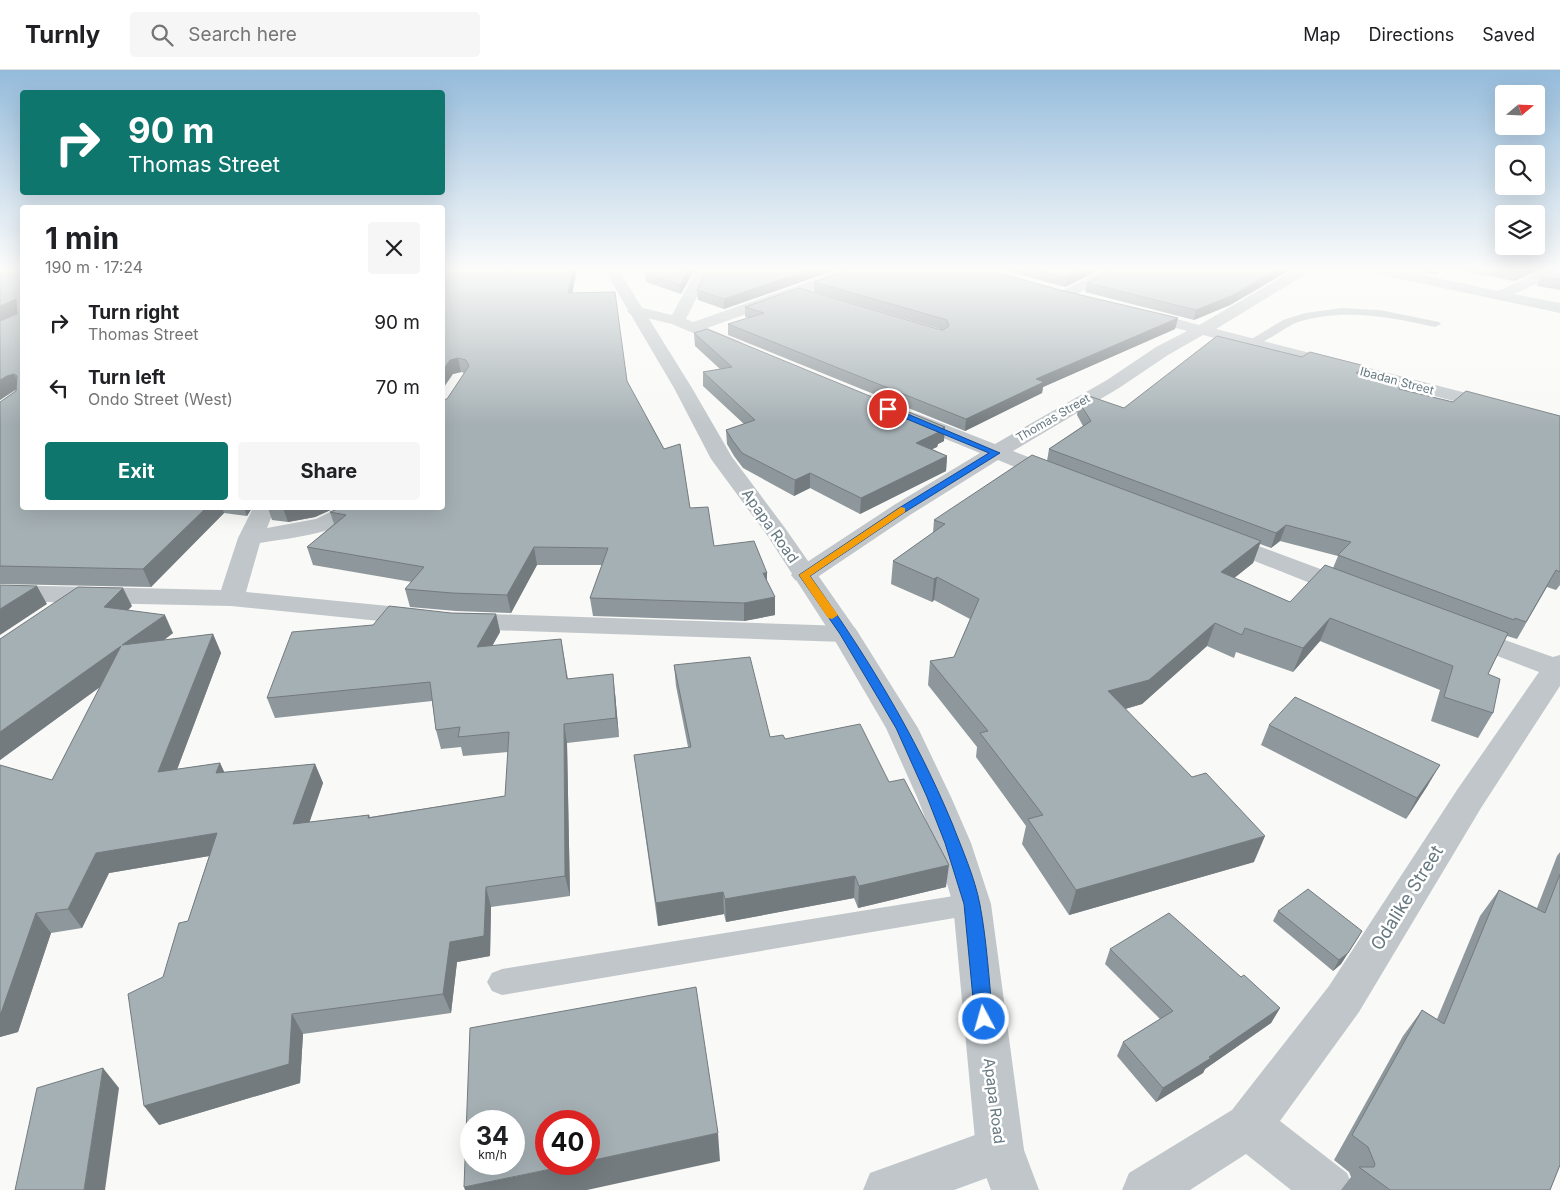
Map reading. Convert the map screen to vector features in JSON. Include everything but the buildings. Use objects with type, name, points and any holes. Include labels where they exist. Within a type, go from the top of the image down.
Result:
[{"type":"street","name":"Apapa Road","points":[[642,321],[683,388],[722,459],[777,533],[845,634],[902,728],[953,843],[972,904],[1008,1170]]},
{"type":"street","points":[[671,321],[756,354]]},
{"type":"street","points":[[684,325],[696,321]]},
{"type":"street","name":"Ibadan Street","points":[[1167,321],[1560,423]]},
{"type":"street","name":"Thomas Street","points":[[804,575],[902,510],[1215,321]]},
{"type":"street","points":[[894,411],[1079,485]]},
{"type":"street","points":[[231,598],[250,538],[263,510]]},
{"type":"street","points":[[250,538],[323,525],[350,510]]},
{"type":"street","points":[[1198,531],[1364,594]]},
{"type":"street","points":[[0,593],[231,598],[456,621],[845,634]]},
{"type":"street","points":[[49,617],[82,594]]},
{"type":"street","points":[[1447,626],[1559,668]]},
{"type":"street","name":"Odalike Street","points":[[1248,1126],[1344,999],[1469,799],[1559,668]]},
{"type":"street","points":[[1146,1190],[1248,1126],[1330,1190]]},
{"type":"street","points":[[887,1190],[1008,1170]]},
{"type":"lane","points":[[1251,343],[1290,321]]},
{"type":"lane","points":[[1424,321],[1435,324]]},
{"type":"lane","points":[[502,982],[972,904]]},
{"type":"slow traffic","points":[[832,615],[804,575],[901,510]]},
{"type":"route","points":[[888,409],[996,453],[902,510],[804,575],[845,634],[902,728],[953,843],[972,904],[984,1019]]}]
